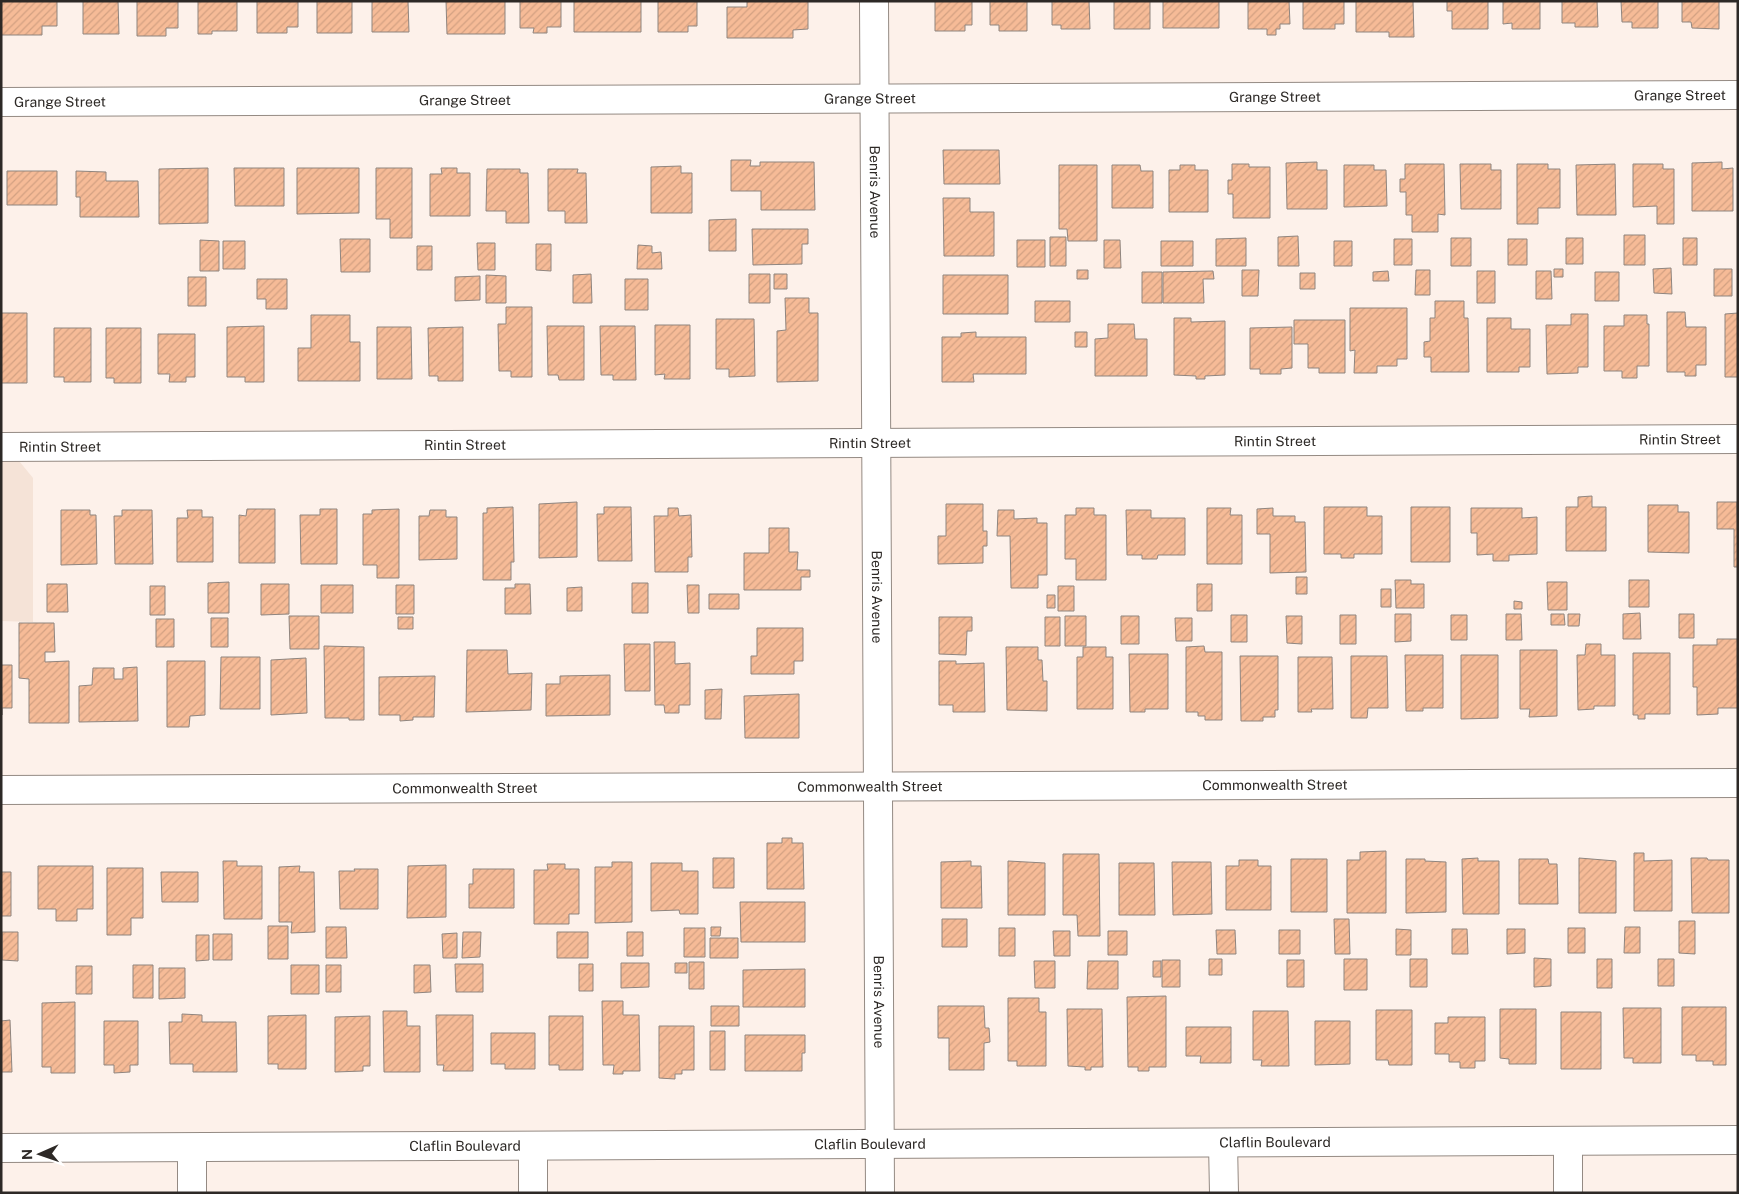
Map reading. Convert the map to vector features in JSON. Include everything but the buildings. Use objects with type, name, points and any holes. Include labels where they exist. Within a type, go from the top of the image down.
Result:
[{"type":"street","name":"Benris Avenue","points":[[874,1],[880,1193]]},
{"type":"street","name":"Grange Street","points":[[1,102],[1738,95]]},
{"type":"street","name":"Rintin Street","points":[[1,447],[1738,439]]},
{"type":"street","name":"Commonwealth Street","points":[[1,790],[1738,783]]},
{"type":"street","name":"Claflin Boulevard","points":[[1,1148],[1738,1140]]},
{"type":"street","points":[[1568,1141],[1568,1193]]},
{"type":"street","points":[[1223,1143],[1224,1193]]},
{"type":"street","points":[[533,1146],[533,1193]]},
{"type":"street","points":[[192,1148],[192,1193]]},
{"type":"shaded area","points":[[1,439],[33,478],[33,622],[1,621]]}]
